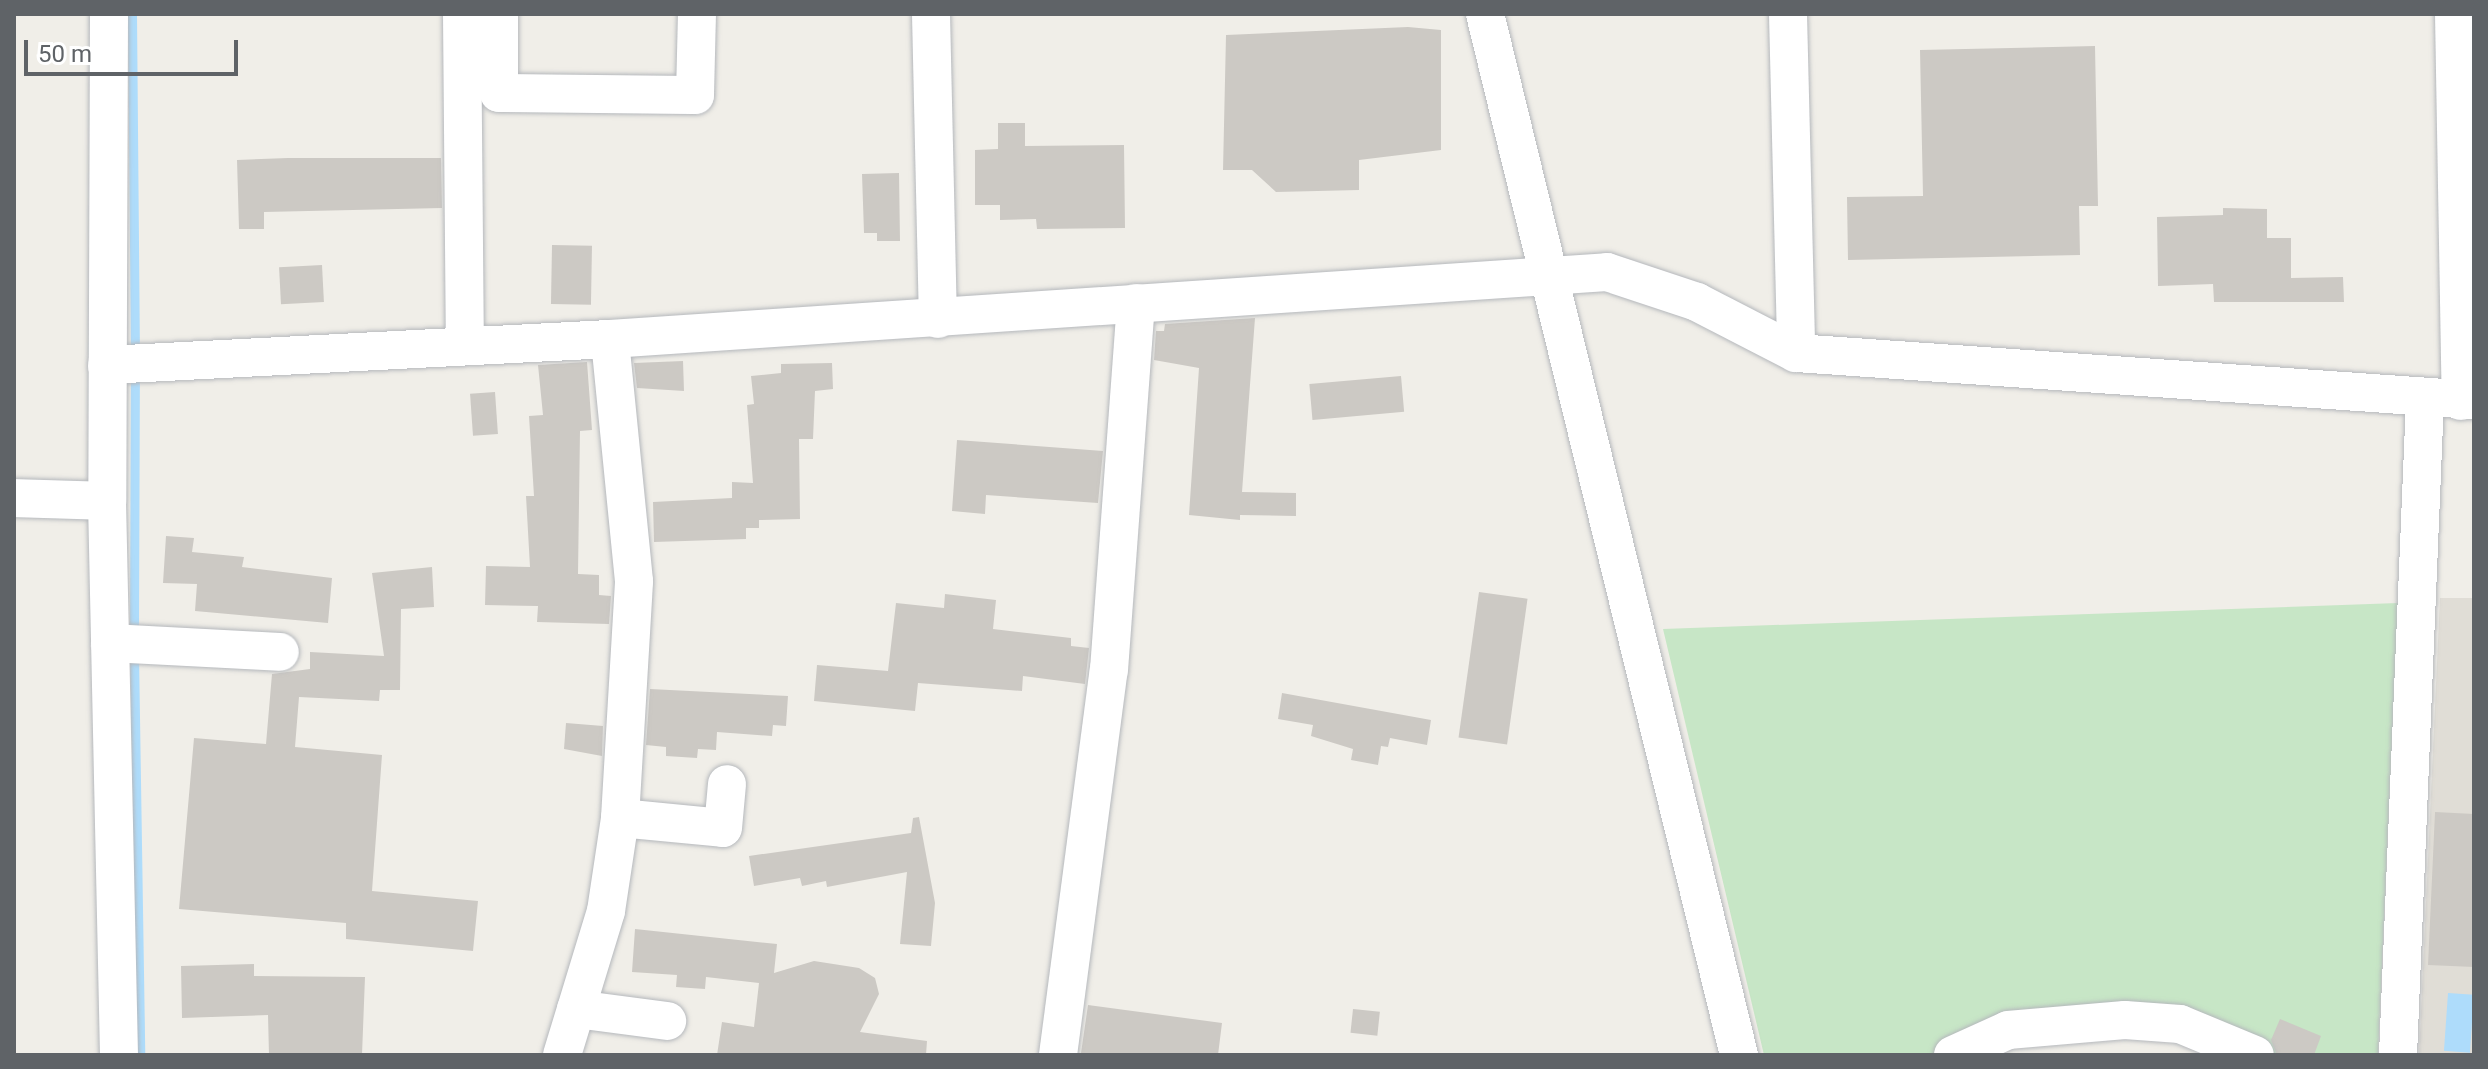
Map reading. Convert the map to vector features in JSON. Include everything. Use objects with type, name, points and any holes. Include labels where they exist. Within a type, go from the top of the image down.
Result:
[{"type":"street","points":[[109,14],[107,501],[119,1055]]},
{"type":"street","points":[[462,14],[465,346]]},
{"type":"street","points":[[499,14],[499,93],[695,95],[697,14]]},
{"type":"street","points":[[931,14],[938,319]]},
{"type":"street","points":[[1485,14],[1739,1055]]},
{"type":"street","points":[[1788,14],[1796,353]]},
{"type":"street","points":[[2398,1055],[2466,250],[2464,71],[2454,14]]},
{"type":"street","points":[[107,365],[938,319],[1550,273],[1607,272],[1648,282],[1796,353],[1859,361],[1943,359],[2453,400]]},
{"type":"street","points":[[1058,1055],[1109,670],[1136,303]]},
{"type":"street","points":[[562,1055],[606,911],[620,818],[634,581],[610,339]]},
{"type":"street","points":[[14,498],[107,501]]},
{"type":"street","points":[[110,643],[280,652]]},
{"type":"street","points":[[620,818],[723,828],[727,784]]},
{"type":"street","points":[[576,1009],[667,1021]]},
{"type":"street","points":[[1953,1055],[2008,1030],[2125,1020],[2180,1024],[2255,1055]]},
{"type":"shaded area","points":[[2440,598],[2474,598],[2474,1055],[2419,1055]]},
{"type":"green space","points":[[2398,603],[2378,1055],[2272,1055],[2179,1014],[1942,1055],[1764,1055],[1663,629]]},
{"type":"water","points":[[2448,993],[2474,995],[2470,1053],[2444,1051]]},
{"type":"building","points":[[1408,27],[1441,30],[1441,150],[1359,160],[1359,190],[1276,192],[1252,170],[1223,170],[1226,35]]},
{"type":"building","points":[[2095,46],[2098,206],[2079,206],[2080,255],[1848,260],[1847,197],[1923,196],[1920,50]]},
{"type":"building","points":[[998,123],[1025,123],[1025,146],[1124,145],[1125,228],[1037,229],[1036,219],[1000,220],[1000,205],[975,205],[975,150],[998,149]]},
{"type":"building","points":[[441,158],[442,208],[264,212],[264,229],[239,229],[237,160]]},
{"type":"building","points":[[899,173],[900,241],[877,241],[877,233],[864,233],[862,174]]},
{"type":"building","points":[[2223,208],[2267,209],[2267,238],[2291,238],[2291,278],[2343,277],[2344,302],[2214,302],[2213,284],[2158,286],[2157,217],[2223,215]]},
{"type":"building","points":[[552,245],[592,246],[591,305],[551,304]]},
{"type":"building","points":[[322,265],[324,302],[281,304],[279,267]]},
{"type":"building","points":[[1255,318],[1242,492],[1296,493],[1296,516],[1240,515],[1240,520],[1189,515],[1199,368],[1154,360],[1156,331],[1164,331],[1165,324]]},
{"type":"building","points":[[683,361],[684,391],[637,388],[634,363]]},
{"type":"building","points":[[587,362],[592,430],[580,431],[578,574],[599,575],[599,595],[611,596],[609,624],[537,622],[538,606],[485,605],[486,566],[530,567],[526,496],[534,496],[529,416],[543,415],[538,365]]},
{"type":"building","points":[[832,363],[833,389],[815,391],[813,439],[799,439],[800,519],[759,520],[759,528],[746,528],[746,539],[654,542],[653,502],[732,498],[732,482],[753,483],[747,405],[754,404],[751,376],[781,373],[781,364]]},
{"type":"building","points":[[1401,376],[1404,412],[1312,420],[1309,384]]},
{"type":"building","points":[[495,392],[498,434],[473,436],[470,394]]},
{"type":"building","points":[[957,440],[1103,451],[1098,503],[986,495],[985,514],[952,511]]},
{"type":"building","points":[[166,536],[194,538],[192,552],[244,557],[242,567],[332,578],[328,623],[195,611],[197,584],[163,583]]},
{"type":"building","points":[[432,567],[434,607],[401,609],[400,690],[380,690],[379,701],[299,697],[295,747],[382,755],[372,891],[478,901],[473,951],[346,939],[346,923],[179,909],[194,738],[266,744],[272,674],[310,669],[310,652],[384,656],[372,573]]},
{"type":"building","points":[[1479,592],[1528,599],[1507,744],[1459,738]]},
{"type":"building","points":[[945,594],[996,600],[993,629],[1071,638],[1071,646],[1089,648],[1085,684],[1023,676],[1022,691],[918,683],[915,711],[814,701],[817,665],[888,671],[896,603],[944,608]]},
{"type":"building","points":[[650,689],[788,696],[786,726],[773,725],[772,736],[717,732],[716,750],[698,749],[697,758],[666,756],[666,747],[646,745]]},
{"type":"building","points":[[1282,693],[1431,720],[1427,745],[1390,738],[1388,747],[1381,746],[1378,765],[1351,760],[1353,749],[1311,736],[1313,725],[1278,719]]},
{"type":"building","points":[[566,723],[603,726],[602,756],[564,749]]},
{"type":"building","points":[[2435,812],[2474,814],[2474,967],[2428,965]]},
{"type":"building","points":[[919,817],[935,903],[931,946],[900,944],[907,872],[827,887],[826,881],[802,886],[800,878],[754,886],[749,856],[911,833],[913,818]]},
{"type":"building","points":[[635,929],[777,944],[774,973],[814,961],[859,968],[875,978],[879,994],[860,1032],[927,1041],[926,1055],[717,1055],[722,1022],[754,1027],[759,983],[706,977],[705,989],[676,987],[677,975],[632,972]]},
{"type":"building","points":[[254,964],[254,976],[365,977],[362,1055],[269,1055],[268,1015],[182,1018],[181,966]]},
{"type":"building","points":[[1088,1005],[1222,1023],[1218,1055],[1081,1053]]},
{"type":"building","points":[[1353,1009],[1380,1012],[1377,1036],[1350,1033]]},
{"type":"building","points":[[2280,1019],[2321,1036],[2314,1055],[2277,1055],[2271,1040]]},
{"type":"waterway","points":[[132,14],[135,355]]},
{"type":"waterway","points":[[134,635],[135,373]]},
{"type":"waterway","points":[[134,653],[140,1055]]}]
